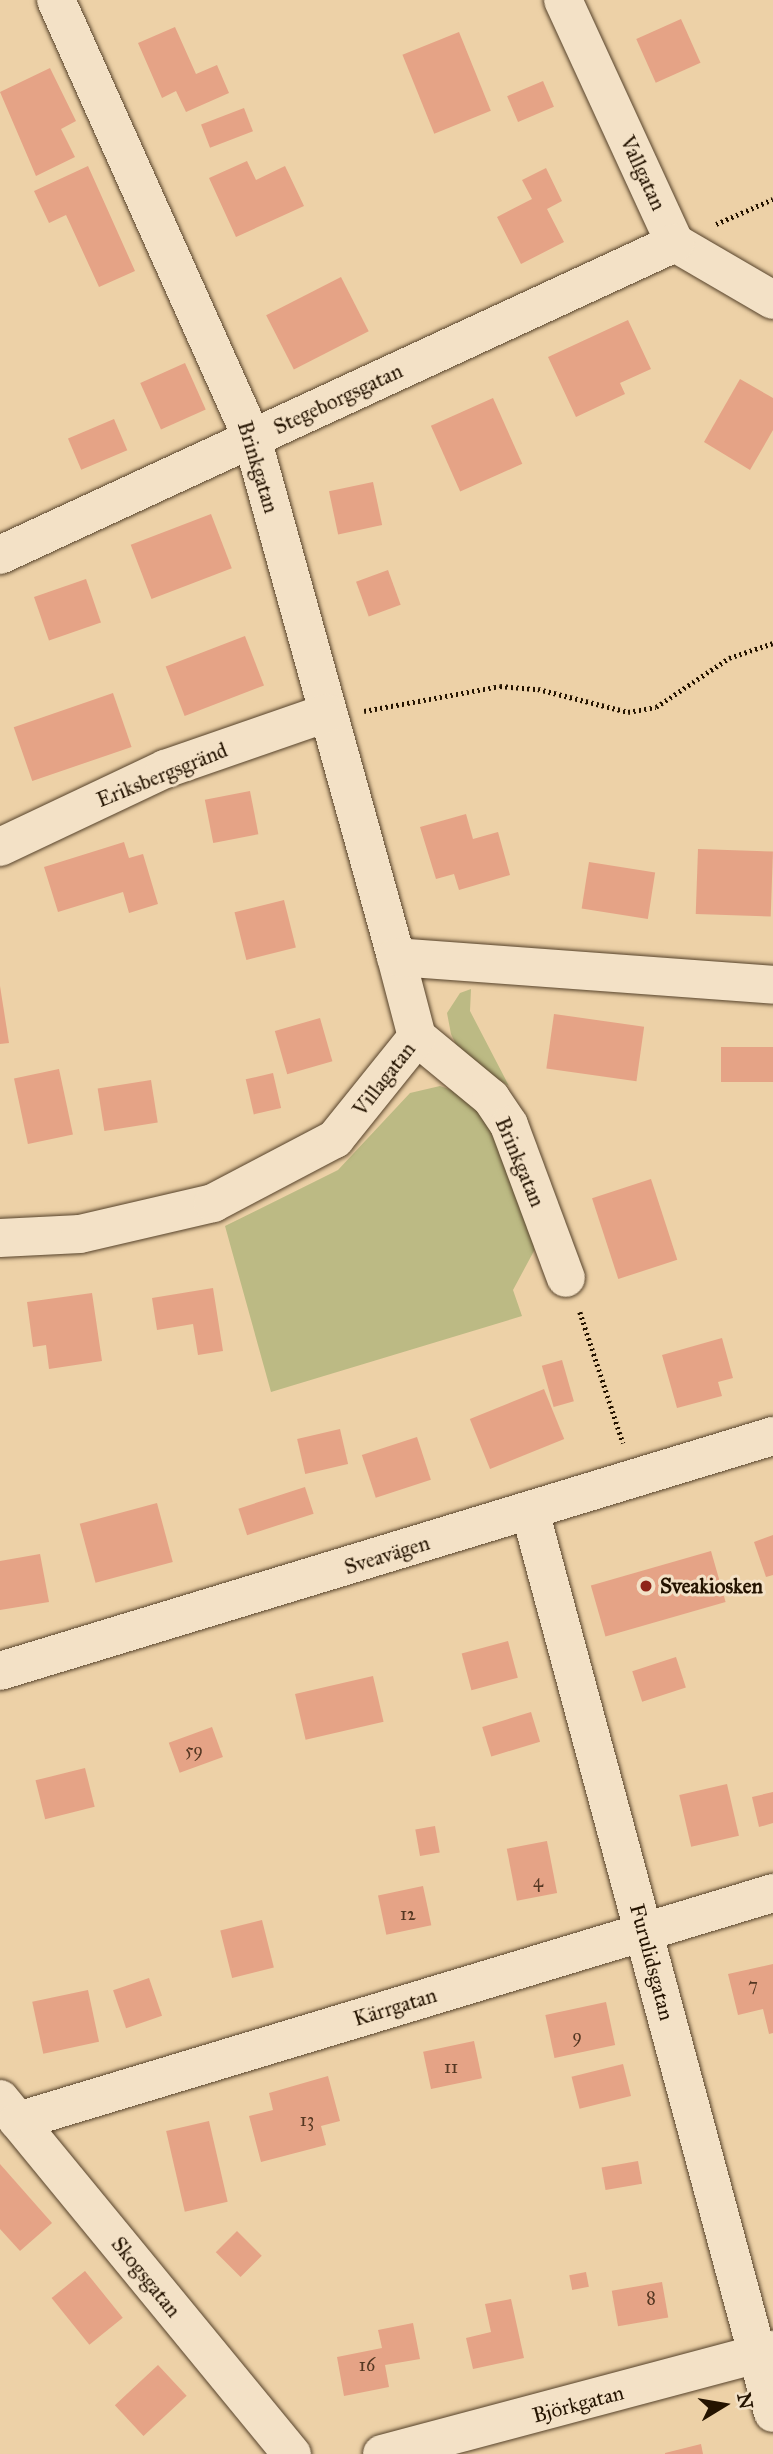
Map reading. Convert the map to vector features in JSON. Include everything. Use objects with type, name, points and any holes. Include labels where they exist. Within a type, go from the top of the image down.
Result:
[{"type":"street","name":"Brinkgatan","points":[[56,0],[252,438],[396,957]]},
{"type":"street","name":"Vallgatan","points":[[563,0],[676,243]]},
{"type":"street","name":"Stegeborgsgatan","points":[[0,555],[676,243]]},
{"type":"street","points":[[676,243],[773,300]]},
{"type":"street","name":"Eriksbergsgränd","points":[[0,847],[165,769],[328,717]]},
{"type":"street","points":[[396,957],[773,985]]},
{"type":"street","name":"Villagatan","points":[[0,1238],[94,1231],[213,1203],[274,1175],[335,1139],[417,1037],[396,957]]},
{"type":"street","name":"Brinkgatan","points":[[417,1037],[469,1076],[509,1125],[566,1279]]},
{"type":"street","name":"Sveavägen","points":[[0,1671],[773,1436]]},
{"type":"street","name":"Furulidsgatan","points":[[530,1511],[644,1932],[765,2353],[773,2413]]},
{"type":"street","name":"Kärrgatan","points":[[9,2110],[644,1932],[773,1893]]},
{"type":"street","name":"Skogsgatan","points":[[9,2110],[292,2454]]},
{"type":"street","name":"Björkgatan","points":[[382,2454],[765,2353]]},
{"type":"path","points":[[676,243],[773,199]]},
{"type":"path","points":[[328,717],[500,686],[538,689],[628,712],[656,707],[729,657],[773,643]]},
{"type":"path","points":[[566,1279],[634,1479]]},
{"type":"shaded area","points":[[471,989],[470,1011],[509,1086],[461,1055],[451,1034],[447,1013],[460,993]]},
{"type":"shaded area","points":[[440,1086],[472,1097],[494,1131],[535,1249],[513,1290],[522,1316],[271,1392],[225,1226],[338,1170],[410,1093]]},
{"type":"building","points":[[681,19],[701,63],[656,83],[636,39]]},
{"type":"building","points":[[175,27],[196,74],[217,65],[229,93],[186,112],[176,91],[162,98],[138,43]]},
{"type":"building","points":[[459,32],[491,111],[434,134],[402,55]]},
{"type":"building","points":[[50,68],[76,121],[61,129],[75,157],[36,176],[0,92]]},
{"type":"building","points":[[543,81],[554,107],[518,122],[507,96]]},
{"type":"building","points":[[244,108],[253,131],[210,148],[201,124]]},
{"type":"building","points":[[247,161],[256,180],[285,166],[304,206],[236,237],[209,178]]},
{"type":"building","points":[[88,166],[135,271],[99,287],[66,215],[49,223],[34,191]]},
{"type":"building","points":[[546,168],[562,201],[547,209],[564,242],[521,264],[497,217],[532,199],[522,180]]},
{"type":"building","points":[[341,277],[369,331],[294,369],[266,315]]},
{"type":"building","points":[[628,320],[651,369],[620,383],[625,394],[576,417],[548,357]]},
{"type":"building","points":[[185,363],[206,410],[161,430],[140,383]]},
{"type":"building","points":[[740,379],[773,398],[773,430],[750,470],[704,442]]},
{"type":"building","points":[[493,398],[522,464],[460,491],[431,426]]},
{"type":"building","points":[[114,419],[127,450],[81,470],[68,439]]},
{"type":"building","points":[[373,482],[382,525],[338,534],[329,491]]},
{"type":"building","points":[[211,514],[232,568],[151,599],[131,545]]},
{"type":"building","points":[[388,570],[401,605],[369,616],[356,582]]},
{"type":"building","points":[[86,579],[101,622],[49,640],[34,597]]},
{"type":"building","points":[[245,636],[264,685],[185,716],[166,666]]},
{"type":"building","points":[[113,693],[132,747],[32,781],[14,727]]},
{"type":"building","points":[[250,791],[258,834],[213,843],[205,800]]},
{"type":"building","points":[[466,814],[473,839],[498,832],[510,875],[459,890],[454,874],[436,879],[420,827]]},
{"type":"building","points":[[124,842],[129,858],[143,854],[158,904],[129,913],[123,892],[58,912],[44,867]]},
{"type":"building","points":[[698,849],[773,852],[771,917],[696,914]]},
{"type":"building","points":[[589,862],[655,872],[648,919],[582,908]]},
{"type":"building","points":[[284,900],[296,948],[246,960],[235,912]]},
{"type":"building","points":[[0,986],[9,1043],[0,1044]]},
{"type":"building","points":[[554,1014],[644,1027],[636,1081],[546,1068]]},
{"type":"building","points":[[320,1018],[332,1061],[287,1074],[275,1031]]},
{"type":"building","points":[[721,1047],[773,1047],[773,1082],[721,1082]]},
{"type":"building","points":[[59,1069],[73,1135],[28,1144],[14,1079]]},
{"type":"building","points":[[273,1073],[281,1108],[254,1114],[246,1079]]},
{"type":"building","points":[[151,1080],[158,1122],[104,1131],[98,1088]]},
{"type":"building","points":[[651,1179],[677,1260],[618,1279],[592,1198]]},
{"type":"building","points":[[213,1288],[223,1351],[198,1355],[193,1324],[157,1330],[152,1298]]},
{"type":"building","points":[[92,1293],[102,1361],[49,1369],[46,1345],[33,1347],[27,1302]]},
{"type":"building","points":[[722,1338],[733,1378],[718,1382],[722,1396],[677,1408],[662,1355]]},
{"type":"building","points":[[562,1360],[574,1401],[554,1407],[542,1366]]},
{"type":"building","points":[[544,1389],[564,1439],[490,1469],[470,1419]]},
{"type":"building","points":[[340,1429],[348,1464],[305,1474],[297,1439]]},
{"type":"building","points":[[417,1437],[431,1480],[376,1498],[362,1455]]},
{"type":"building","points":[[305,1487],[314,1514],[247,1535],[238,1509]]},
{"type":"building","points":[[157,1503],[173,1562],[96,1583],[80,1524]]},
{"type":"building","points":[[773,1535],[773,1575],[766,1577],[754,1542]]},
{"type":"building","points":[[711,1551],[726,1602],[605,1636],[591,1585]]},
{"type":"building","points":[[40,1554],[49,1602],[0,1610],[0,1561]]},
{"type":"building","points":[[508,1641],[518,1678],[471,1690],[462,1653]]},
{"type":"building","points":[[676,1657],[686,1687],[642,1702],[632,1671]]},
{"type":"building","points":[[373,1676],[384,1722],[306,1740],[295,1694]]},
{"type":"building","points":[[531,1712],[540,1742],[491,1757],[482,1727]]},
{"type":"building","points":[[212,1727],[223,1757],[180,1773],[169,1743]]},
{"type":"building","points":[[85,1768],[95,1807],[45,1819],[36,1780]]},
{"type":"building","points":[[727,1784],[739,1836],[691,1847],[679,1795]]},
{"type":"building","points":[[773,1792],[773,1823],[759,1827],[752,1797]]},
{"type":"building","points":[[435,1826],[440,1853],[420,1856],[415,1829]]},
{"type":"building","points":[[547,1841],[557,1893],[517,1901],[507,1849]]},
{"type":"building","points":[[423,1886],[431,1925],[386,1935],[378,1896]]},
{"type":"building","points":[[262,1920],[274,1968],[232,1978],[220,1930]]},
{"type":"building","points":[[773,1964],[773,2033],[769,2034],[763,2009],[738,2015],[728,1974]]},
{"type":"building","points":[[149,1978],[162,2016],[126,2028],[113,1990]]},
{"type":"building","points":[[88,1990],[99,2042],[43,2054],[32,2002]]},
{"type":"building","points":[[606,2002],[615,2045],[555,2058],[545,2015]]},
{"type":"building","points":[[474,2041],[482,2078],[431,2089],[423,2052]]},
{"type":"building","points":[[623,2064],[631,2096],[580,2109],[572,2077]]},
{"type":"building","points":[[328,2076],[340,2121],[321,2126],[326,2145],[261,2162],[249,2116],[273,2110],[269,2093]]},
{"type":"building","points":[[209,2121],[228,2202],[185,2212],[166,2131]]},
{"type":"building","points":[[638,2161],[642,2184],[606,2190],[602,2167]]},
{"type":"building","points":[[0,2164],[52,2223],[20,2251],[0,2229]]},
{"type":"building","points":[[237,2231],[262,2256],[241,2277],[216,2252]]},
{"type":"building","points":[[85,2271],[123,2318],[89,2345],[52,2298]]},
{"type":"building","points":[[586,2272],[589,2287],[572,2290],[569,2275]]},
{"type":"building","points":[[662,2282],[668,2317],[618,2326],[612,2291]]},
{"type":"building","points":[[511,2299],[524,2358],[473,2369],[466,2338],[491,2332],[485,2304]]},
{"type":"building","points":[[413,2323],[420,2359],[385,2365],[389,2387],[344,2396],[337,2357],[382,2348],[378,2330]]},
{"type":"building","points":[[158,2365],[187,2396],[143,2436],[115,2405]]},
{"type":"building","points":[[701,2444],[703,2454],[665,2454],[665,2453]]},
{"type":"place","name":"Sveakiosken","points":[[646,1586]]}]
